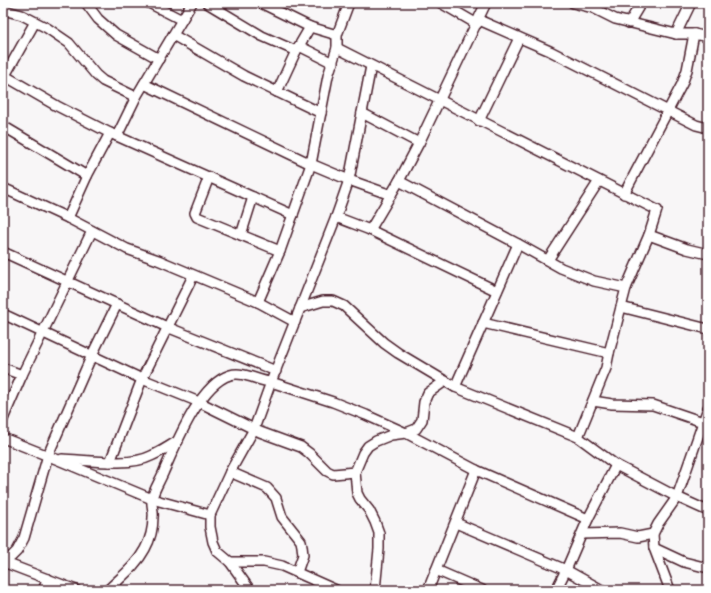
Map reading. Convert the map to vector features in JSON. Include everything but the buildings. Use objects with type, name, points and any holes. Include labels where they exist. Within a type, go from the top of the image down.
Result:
[{"type":"street","points":[[86,3],[98,19],[116,35],[159,59]]},
{"type":"street","points":[[149,3],[182,20]]},
{"type":"street","points":[[68,218],[88,176],[192,3]]},
{"type":"street","points":[[207,3],[262,36],[297,48],[333,63]]},
{"type":"street","points":[[261,3],[310,26],[337,35]]},
{"type":"street","points":[[258,302],[280,251],[311,164],[328,76],[337,48],[337,35],[349,3]]},
{"type":"street","points":[[442,3],[478,22],[550,51],[667,111],[696,125],[708,128]]},
{"type":"street","points":[[370,230],[399,181],[419,143],[486,3]]},
{"type":"street","points":[[573,3],[593,8],[615,19],[629,23],[676,34],[694,34],[708,37]]},
{"type":"street","points":[[629,23],[641,3]]},
{"type":"street","points":[[676,34],[691,3]]},
{"type":"street","points":[[3,10],[22,15],[69,43],[96,75],[136,97]]},
{"type":"street","points":[[35,22],[4,78],[114,134],[293,214]]},
{"type":"street","points":[[277,92],[297,48],[310,26]]},
{"type":"street","points":[[624,194],[682,84],[687,70],[694,34]]},
{"type":"street","points":[[173,36],[244,76],[321,113]]},
{"type":"street","points":[[479,121],[519,38]]},
{"type":"street","points":[[337,48],[658,210],[626,288],[608,353],[608,361],[578,437]]},
{"type":"street","points":[[250,590],[230,562],[218,551],[213,542],[210,527],[210,515],[230,472],[254,429],[336,217],[349,180],[371,66]]},
{"type":"street","points":[[144,84],[311,164],[391,195]]},
{"type":"street","points":[[362,113],[419,143]]},
{"type":"street","points":[[3,126],[88,176]]},
{"type":"street","points":[[209,177],[195,213],[197,217],[280,251]]},
{"type":"street","points":[[399,181],[561,268],[586,278],[626,288]]},
{"type":"street","points":[[548,260],[599,181]]},
{"type":"street","points":[[3,188],[68,218],[126,249],[158,260],[258,302],[295,322]]},
{"type":"street","points":[[241,235],[253,197]]},
{"type":"street","points":[[336,217],[370,230],[497,291]]},
{"type":"street","points":[[3,419],[22,375],[92,231]]},
{"type":"street","points":[[649,235],[687,249],[708,254]]},
{"type":"street","points":[[455,387],[518,244]]},
{"type":"street","points":[[697,251],[708,247]]},
{"type":"street","points":[[3,252],[167,327],[276,371]]},
{"type":"street","points":[[110,462],[142,378],[193,276]]},
{"type":"street","points":[[300,308],[323,301],[333,301],[344,306],[384,343],[444,381],[455,387],[578,437],[616,465],[677,497],[708,511]]},
{"type":"street","points":[[3,561],[11,557],[17,551],[24,538],[52,457],[92,355],[117,304]]},
{"type":"street","points":[[621,307],[708,329]]},
{"type":"street","points":[[3,314],[142,378],[199,402],[260,432],[300,447],[309,453],[327,471],[333,474],[355,472]]},
{"type":"street","points":[[483,323],[608,353]]},
{"type":"street","points":[[3,368],[22,375]]},
{"type":"street","points":[[108,590],[137,562],[145,549],[151,533],[153,517],[152,499],[186,423],[199,402],[213,385],[220,379],[229,375],[242,374],[271,382],[333,402],[366,415],[476,470],[588,519]]},
{"type":"street","points":[[375,590],[379,533],[369,510],[360,499],[355,472],[363,453],[368,446],[391,435],[406,434],[416,429],[420,425],[424,402],[428,393],[444,381]]},
{"type":"street","points":[[593,401],[612,404],[653,405],[706,422]]},
{"type":"street","points":[[670,590],[654,548],[654,534],[658,524],[677,497],[706,422],[708,408]]},
{"type":"street","points":[[3,438],[152,499],[210,515]]},
{"type":"street","points":[[52,457],[110,462],[133,461],[151,457],[178,440]]},
{"type":"street","points":[[556,590],[588,519],[616,465]]},
{"type":"street","points":[[428,590],[476,470]]},
{"type":"street","points":[[230,472],[267,488],[273,493],[282,517],[288,527],[301,541],[302,555],[297,572]]},
{"type":"street","points":[[456,523],[566,570],[602,590]]},
{"type":"street","points":[[582,534],[620,533],[638,536],[654,534]]},
{"type":"street","points":[[654,548],[684,562],[708,568]]},
{"type":"street","points":[[3,561],[76,590]]},
{"type":"street","points":[[230,562],[264,562],[282,566],[336,590]]},
{"type":"street","points":[[436,570],[482,590]]},
{"type":"street","points":[[43,590],[48,579]]}]
